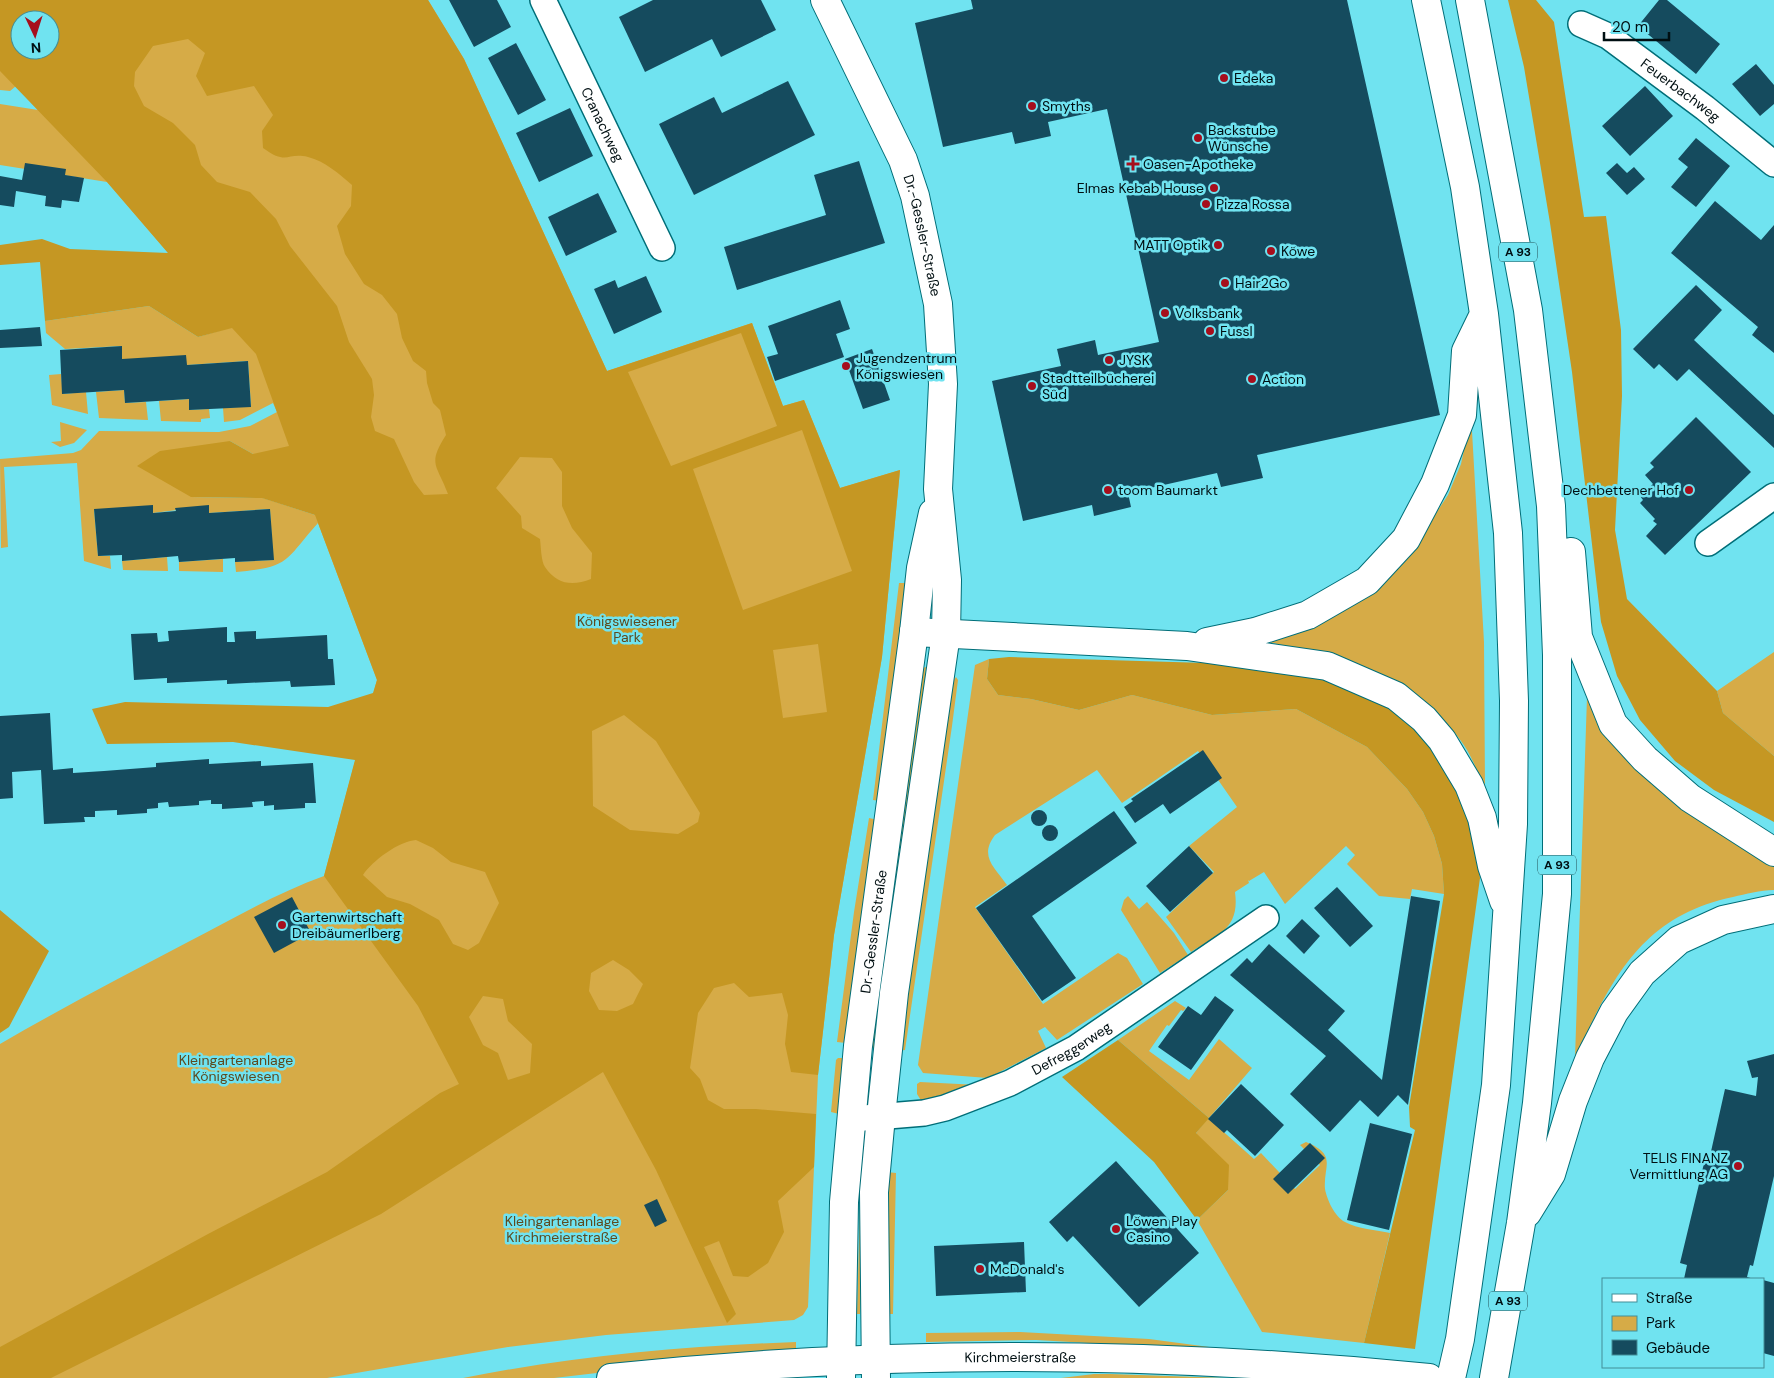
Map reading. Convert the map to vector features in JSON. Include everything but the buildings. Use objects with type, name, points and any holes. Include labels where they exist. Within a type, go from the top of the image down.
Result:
[{"type":"main road","name":"Dr.-Gessler-Straße","points":[[825,0],[890,130],[915,196],[938,304],[941,329],[943,384],[938,489],[947,580],[946,634],[894,993],[881,1116],[874,1192],[876,1368]]},
{"type":"main road","points":[[1426,0],[1465,187],[1484,314],[1508,542],[1514,701],[1513,824],[1496,1085],[1460,1339],[1451,1378]]},
{"type":"main road","name":"A 93","points":[[1470,0],[1528,310],[1551,506],[1557,655],[1557,894],[1537,1103],[1521,1223],[1494,1378]]},
{"type":"main road","points":[[1187,646],[1254,632],[1308,615],[1366,581],[1406,539],[1435,484],[1462,415],[1466,351],[1484,314]]},
{"type":"main road","name":"Dr.-Gessler-Straße","points":[[840,1370],[844,1202],[858,1046],[914,632],[920,568],[938,489]]},
{"type":"main road","points":[[1551,506],[1570,542],[1578,637],[1613,724],[1645,759],[1690,798],[1774,852]]},
{"type":"main road","points":[[914,632],[1187,646],[1327,666],[1396,696],[1424,718],[1442,740],[1469,785],[1482,818],[1492,866],[1508,914]]},
{"type":"main road","points":[[1521,1223],[1551,1174],[1573,1101],[1590,1058],[1614,1012],[1642,973],[1679,940],[1723,920],[1774,908]]},
{"type":"main road","name":"Kirchmeierstraße","points":[[610,1378],[732,1367],[840,1370],[1083,1357],[1210,1362],[1419,1377]]},
{"type":"street","name":"Cranachweg","points":[[543,0],[662,248]]},
{"type":"street","name":"Feuerbachweg","points":[[1581,24],[1608,36],[1705,108],[1774,164]]},
{"type":"street","points":[[1708,542],[1774,496]]},
{"type":"street","name":"Defreggerweg","points":[[852,1119],[924,1113],[945,1108],[1010,1083],[1076,1048],[1266,918]]},
{"type":"green space","name":"Königswiesener Park","points":[[0,0],[428,0],[464,59],[607,371],[752,323],[783,406],[804,400],[840,488],[900,470],[882,657],[834,935],[818,1075],[808,1307],[803,1315],[794,1320],[606,1335],[508,1347],[327,1378],[0,1378],[0,1044],[238,915],[289,890],[324,876],[377,680],[318,523],[285,560],[267,568],[236,572],[235,562],[273,560],[270,509],[209,513],[209,506],[153,513],[153,506],[94,510],[98,556],[110,556],[111,569],[84,561],[77,463],[4,467],[8,547],[1,548],[0,459],[73,453],[81,450],[99,431],[219,432],[250,426],[277,412],[273,403],[240,420],[224,422],[223,408],[251,406],[248,361],[187,365],[122,359],[121,346],[65,349],[46,333],[45,321],[149,306],[198,337],[232,327],[107,182],[0,165],[0,104],[38,110],[16,86],[10,91],[0,90]],"holes":[[[230,441],[253,454],[315,515],[263,498],[191,497]]]},
{"type":"green space","name":"Königswiesener Park","points":[[0,0],[428,0],[464,59],[607,371],[752,323],[783,406],[804,400],[840,488],[900,470],[882,657],[834,935],[818,1075],[791,1072],[785,1044],[788,1015],[782,993],[749,997],[734,983],[714,988],[698,1013],[690,1068],[700,1079],[708,1100],[724,1109],[756,1109],[816,1114],[814,1167],[778,1201],[784,1232],[768,1263],[748,1277],[733,1276],[719,1241],[704,1247],[736,1314],[727,1323],[656,1170],[603,1072],[381,1214],[51,1378],[0,1378],[0,1347],[327,1172],[440,1093],[459,1084],[418,1006],[324,876],[355,760],[233,742],[107,744],[92,709],[125,702],[328,707],[373,693],[377,680],[315,515],[262,498],[191,497],[137,466],[160,451],[230,441],[253,454],[289,446],[256,354],[232,328],[198,337],[149,306],[45,321],[40,262],[0,265],[0,245],[42,239],[70,249],[168,253],[107,182],[0,71]],"holes":[[[188,39],[205,53],[196,76],[207,96],[254,86],[273,115],[262,131],[263,148],[277,156],[301,156],[314,159],[332,168],[352,185],[351,206],[337,226],[345,254],[364,284],[382,295],[397,314],[402,338],[413,361],[426,371],[427,383],[433,403],[440,410],[446,435],[435,459],[448,494],[424,495],[414,482],[394,439],[375,431],[371,417],[374,395],[372,379],[349,342],[337,306],[290,246],[276,219],[250,192],[217,182],[201,165],[195,145],[173,123],[144,106],[134,86],[135,72],[153,46]],[[741,333],[777,426],[671,466],[628,372]],[[802,430],[852,571],[743,610],[693,469]],[[520,457],[552,458],[562,472],[562,506],[572,528],[592,553],[591,579],[572,583],[560,581],[550,573],[545,567],[542,558],[540,539],[522,528],[521,516],[496,488]],[[818,644],[827,712],[783,718],[773,650]],[[624,715],[656,741],[700,813],[698,822],[678,834],[630,830],[593,806],[592,731]],[[416,840],[433,848],[451,862],[485,872],[499,903],[479,943],[468,950],[453,944],[439,920],[410,904],[387,897],[363,875],[379,858],[409,841]],[[613,960],[629,970],[643,984],[633,1004],[617,1011],[599,1010],[589,991],[591,973]],[[483,996],[503,999],[508,1021],[532,1044],[530,1073],[508,1080],[498,1053],[483,1045],[469,1017]]]},
{"type":"green space","points":[[1508,0],[1536,0],[1554,22],[1584,217],[1606,216],[1621,330],[1622,396],[1615,530],[1627,599],[1717,691],[1723,713],[1774,756],[1774,822],[1714,790],[1675,761],[1640,720],[1617,676],[1601,622],[1572,372],[1550,223],[1524,67]]},
{"type":"green space","points":[[61,374],[63,394],[86,392],[88,414],[52,405],[49,375]]},
{"type":"green space","points":[[124,390],[125,403],[146,402],[148,420],[99,418],[96,392]]},
{"type":"green space","points":[[189,399],[189,410],[209,409],[210,418],[201,419],[201,422],[161,421],[159,401]]},
{"type":"green space","points":[[60,422],[87,430],[74,443],[60,447],[51,442],[61,441]]},
{"type":"green space","points":[[1468,431],[1472,431],[1484,642],[1485,788],[1470,755],[1455,733],[1421,700],[1401,686],[1381,675],[1338,658],[1267,642],[1413,548],[1448,495],[1461,464]]},
{"type":"green space","points":[[167,557],[168,571],[123,570],[122,561]]},
{"type":"green space","points":[[223,559],[223,572],[179,571],[179,562]]},
{"type":"green space","points":[[899,583],[906,583],[899,661],[880,801],[873,800]]},
{"type":"green space","points":[[1774,652],[1774,756],[1723,713],[1717,691]]},
{"type":"green space","points":[[1009,657],[1274,665],[1322,673],[1391,703],[1437,747],[1472,823],[1480,878],[1415,1349],[1364,1343],[1415,1130],[1410,1127],[1409,1107],[1444,894],[1442,864],[1434,836],[1423,812],[1407,789],[1367,747],[1296,709],[1212,715],[1132,695],[1079,710],[1031,699],[998,695],[987,679],[989,659]]},
{"type":"green space","points":[[989,659],[987,679],[998,695],[1031,699],[1079,710],[1132,695],[1212,715],[1296,709],[1367,747],[1407,789],[1423,812],[1434,836],[1442,864],[1444,894],[1412,889],[1410,899],[1379,896],[1347,864],[1355,855],[1346,846],[1285,904],[1264,872],[1248,880],[1249,883],[1235,892],[1236,905],[1234,915],[1225,930],[1191,952],[1166,917],[1214,872],[1189,846],[1237,807],[1198,751],[1122,803],[1097,770],[995,835],[990,842],[988,855],[993,867],[1007,885],[975,907],[1043,1004],[1118,953],[1127,958],[1143,984],[1057,1040],[1045,1027],[1038,1031],[1046,1048],[988,1078],[923,1073],[918,1065],[975,665]]},
{"type":"green space","points":[[926,667],[922,710],[891,915],[874,1048],[870,1047],[923,668]]},
{"type":"green space","points":[[956,677],[958,680],[952,726],[905,1050],[898,1051],[951,684]]},
{"type":"green space","points":[[1587,697],[1611,732],[1774,862],[1774,890],[1748,893],[1701,906],[1675,919],[1652,936],[1633,955],[1617,978],[1588,1029],[1575,1058]]},
{"type":"green space","points":[[869,818],[878,820],[846,1043],[837,1042],[854,912]]},
{"type":"green space","points":[[1128,896],[1139,909],[1147,902],[1174,933],[1188,955],[1160,973],[1121,910],[1124,900]]},
{"type":"green space","points":[[0,910],[49,951],[9,1027],[0,1033]]},
{"type":"green space","points":[[1175,1001],[1186,1008],[1183,1011],[1181,1010],[1169,1026],[1167,1025],[1149,1051],[1189,1080],[1219,1039],[1252,1068],[1209,1118],[1118,1040]]},
{"type":"green space","points":[[1118,1040],[1209,1118],[1196,1133],[1229,1165],[1228,1190],[1197,1220],[1154,1162],[1062,1077]]},
{"type":"green space","points":[[838,1058],[845,1058],[839,1114],[831,1112],[836,1060]]},
{"type":"green space","points":[[920,1082],[978,1085],[932,1102],[922,1102],[917,1094],[917,1084]]},
{"type":"green space","points":[[1208,1118],[1254,1159],[1261,1153],[1295,1189],[1320,1165],[1300,1145],[1306,1142],[1316,1147],[1326,1157],[1325,1189],[1330,1203],[1341,1220],[1355,1226],[1390,1233],[1364,1343],[1262,1332],[1197,1220],[1228,1190],[1196,1133]]},
{"type":"green space","points":[[861,1168],[865,1168],[860,1314],[857,1314]]},
{"type":"green space","points":[[887,1172],[896,1173],[893,1314],[890,1314],[886,1295]]},
{"type":"green space","points":[[1020,1332],[1149,1339],[1247,1352],[1036,1340],[926,1342],[926,1333]]},
{"type":"green space","points":[[796,1342],[796,1354],[700,1361],[554,1378],[463,1378],[505,1370],[629,1353],[712,1346]]},
{"type":"green space","points":[[1110,1374],[1227,1378],[1061,1378]]},
{"type":"place","name":"Edeka","points":[[1224,78]]},
{"type":"place","name":"Smyths","points":[[1032,106]]},
{"type":"place","name":"Backstube Wünsche","points":[[1198,138]]},
{"type":"place","name":"Oasen-Apotheke","points":[[1133,164]]},
{"type":"place","name":"Elmas Kebab House","points":[[1214,188]]},
{"type":"place","name":"Pizza Rossa","points":[[1206,204]]},
{"type":"place","name":"MATT Optik","points":[[1218,245]]},
{"type":"place","name":"Köwe","points":[[1271,251]]},
{"type":"place","name":"Hair2Go","points":[[1225,283]]},
{"type":"place","name":"Volksbank","points":[[1165,313]]},
{"type":"place","name":"Fussl","points":[[1210,331]]},
{"type":"place","name":"JYSK","points":[[1109,360]]},
{"type":"place","name":"Jugendzentrum Königswiesen","points":[[846,366]]},
{"type":"place","name":"Action","points":[[1252,379]]},
{"type":"place","name":"Stadtteilbücherei Süd","points":[[1032,386]]},
{"type":"place","name":"toom Baumarkt","points":[[1108,490]]},
{"type":"place","name":"Dechbettener Hof","points":[[1689,490]]},
{"type":"place","name":"Gartenwirtschaft Dreibäumerlberg","points":[[282,925]]},
{"type":"place","name":"TELIS FINANZ Vermittlung AG","points":[[1738,1166]]},
{"type":"place","name":"Löwen Play Casino","points":[[1116,1229]]},
{"type":"place","name":"McDonald's","points":[[980,1269]]},
{"type":"park label","name":"Kleingartenanlage Königswiesen","points":[[236,1068]]},
{"type":"park label","name":"Kleingartenanlage Kirchmeierstraße","points":[[562,1230]]}]
